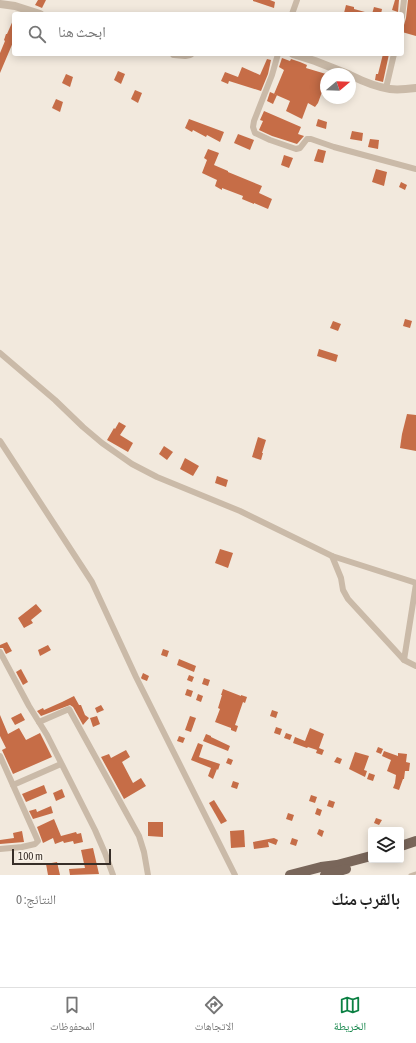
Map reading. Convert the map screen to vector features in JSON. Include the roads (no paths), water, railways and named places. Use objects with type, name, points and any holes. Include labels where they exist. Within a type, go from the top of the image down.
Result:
[{"type":"main road","points":[[325,875],[368,857]]},
{"type":"main road","points":[[290,875],[321,867],[339,870],[368,862]]},
{"type":"street","points":[[293,12],[297,0]]},
{"type":"street","points":[[403,12],[404,0]]},
{"type":"street","points":[[4,3],[34,12]]},
{"type":"street","points":[[277,56],[272,75],[254,121],[253,127],[255,134],[296,149],[300,148],[307,139],[311,139],[334,147],[416,169]]},
{"type":"street","points":[[299,56],[333,68]]},
{"type":"street","points":[[386,88],[394,56]]},
{"type":"street","points":[[356,78],[386,88],[416,88]]},
{"type":"street","points":[[0,353],[102,443],[132,464],[157,477],[240,511],[332,556],[416,584],[404,660]]},
{"type":"street","points":[[0,441],[92,582],[136,677],[235,875]]},
{"type":"street","points":[[332,556],[341,578],[343,590],[348,599],[404,660],[416,666]]},
{"type":"street","points":[[0,652],[29,706],[47,735],[95,830],[113,875]]},
{"type":"street","points":[[39,722],[69,709],[139,836],[144,852],[148,875]]},
{"type":"street","points":[[0,756],[38,842],[36,844],[22,847],[0,849]]},
{"type":"street","points":[[13,785],[61,764]]},
{"type":"street","points":[[410,844],[416,834]]},
{"type":"lane","points":[[410,875],[416,873]]}]
